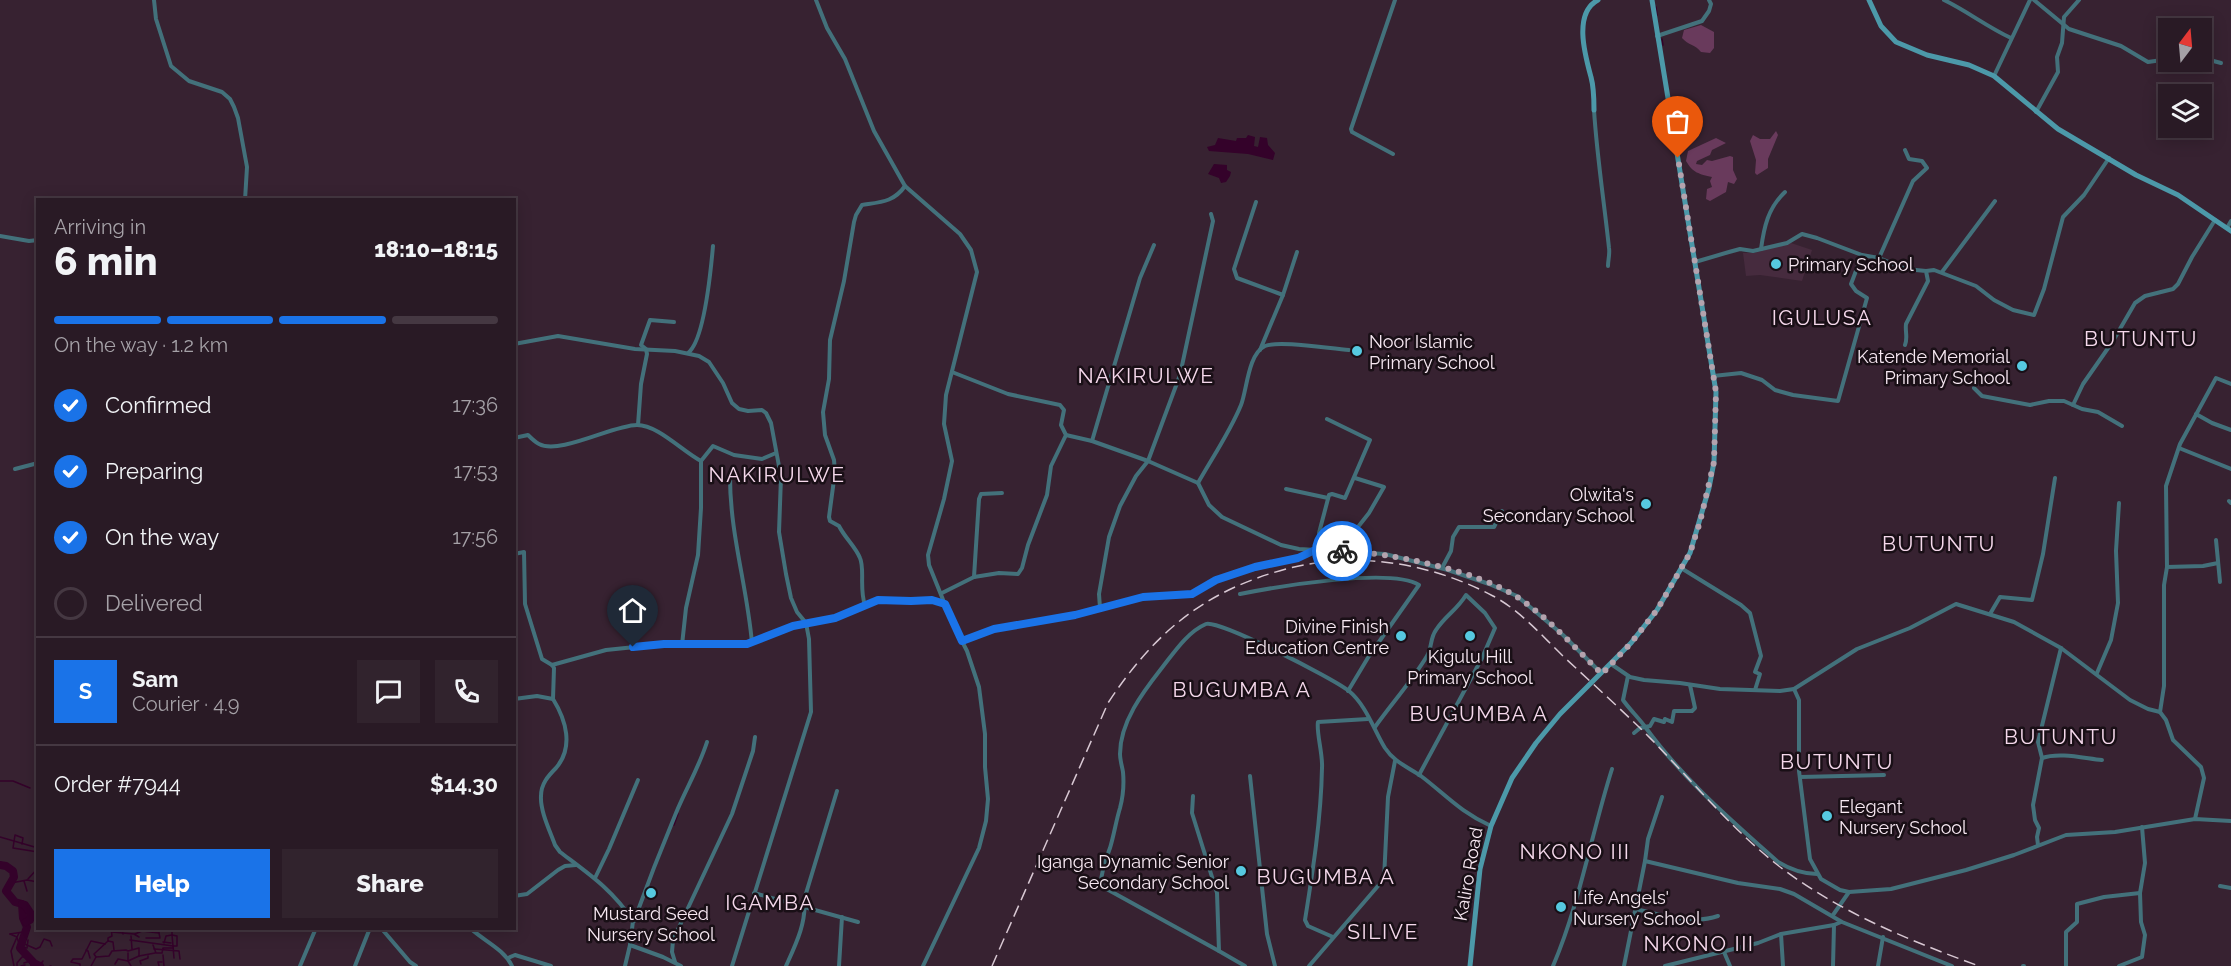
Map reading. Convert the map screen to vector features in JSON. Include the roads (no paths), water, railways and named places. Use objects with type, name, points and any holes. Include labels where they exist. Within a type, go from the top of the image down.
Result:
[{"type":"main road","points":[[1594,110],[1591,77],[1584,55],[1584,21],[1585,10],[1598,0]]},
{"type":"main road","name":"Kaliro Road","points":[[1470,966],[1480,869],[1491,826],[1512,778],[1560,714],[1631,643],[1657,610],[1690,553],[1714,462],[1716,422],[1713,376],[1652,0]]},
{"type":"main road","points":[[1869,0],[1881,26],[1903,46],[1927,55],[1969,65],[1994,76],[2058,129],[2136,175],[2178,195],[2229,230]]},
{"type":"street","points":[[154,0],[156,19],[171,66],[189,81],[222,92],[230,99],[234,107],[247,167],[245,198]]},
{"type":"street","points":[[816,0],[827,28],[845,59],[874,131],[905,186],[960,234],[971,250],[977,272],[946,395],[944,424],[952,461],[928,555],[929,565],[979,687],[985,734],[988,799],[986,821],[979,848],[923,966]]},
{"type":"street","points":[[1393,154],[1352,132],[1352,129],[1395,0]]},
{"type":"street","points":[[1657,36],[1702,21],[1709,11],[1711,4],[1709,0]]},
{"type":"street","points":[[1944,0],[1971,14],[1993,30],[2011,38]]},
{"type":"street","points":[[1994,76],[2032,0],[2069,29],[2121,46],[2148,62],[2158,61]]},
{"type":"street","points":[[2036,113],[2059,67],[2057,57],[2062,43],[2064,17],[2079,0]]},
{"type":"street","points":[[2212,61],[2221,63]]},
{"type":"street","points":[[1594,110],[1598,167],[1602,176],[1602,193],[1606,207],[1610,251],[1608,266]]},
{"type":"street","points":[[1879,258],[1913,181],[1927,168],[1922,161],[1909,159],[1905,150]]},
{"type":"street","points":[[1695,262],[1740,249],[1754,251],[1787,243],[1802,234],[1862,255],[1879,258],[1906,269],[1942,272],[1976,286],[1994,300],[2013,310],[2034,315],[2063,217],[2084,195],[2109,158]]},
{"type":"street","points":[[865,605],[860,585],[862,565],[860,558],[844,537],[839,526],[830,522],[835,472],[834,460],[825,435],[823,412],[829,379],[830,340],[856,215],[862,205],[890,201],[899,195],[905,186]]},
{"type":"street","points":[[1761,249],[1767,219],[1774,202],[1785,192]]},
{"type":"street","points":[[1942,272],[1995,201]]},
{"type":"street","points":[[1256,202],[1234,269],[1237,278],[1283,295]]},
{"type":"street","points":[[1100,608],[1099,594],[1109,537],[1120,506],[1136,476],[1148,461],[1180,375],[1213,221],[1211,214]]},
{"type":"street","points":[[2073,405],[2083,384],[2113,341],[2135,303],[2145,296],[2173,289],[2178,284],[2216,219]]},
{"type":"street","points":[[2229,230],[2231,221]]},
{"type":"street","points":[[0,236],[36,240]]},
{"type":"street","points":[[1092,441],[1140,278],[1155,245]]},
{"type":"street","points":[[688,353],[694,348],[705,311],[713,246]]},
{"type":"street","points":[[1198,483],[1241,405],[1253,360],[1283,295],[1297,252]]},
{"type":"street","points":[[1713,376],[1741,373],[1762,380],[1775,390],[1793,395],[1838,401],[1867,298],[1856,291],[1851,284],[1862,255]]},
{"type":"street","points":[[1905,345],[1908,339],[1906,324],[1928,280],[1926,271]]},
{"type":"street","points":[[646,349],[641,345],[650,320],[674,322]]},
{"type":"street","points":[[516,344],[558,336],[699,356],[709,362],[723,383],[732,403],[739,409],[748,411],[757,409],[766,413],[771,423],[781,477],[779,532],[789,588],[797,612],[797,622],[793,626]]},
{"type":"street","points":[[1259,350],[1266,346],[1283,345],[1349,350]]},
{"type":"street","points":[[638,425],[646,349]]},
{"type":"street","points":[[952,372],[1008,394],[1060,405],[1064,410],[1061,425],[1066,435]]},
{"type":"street","points":[[2194,819],[2204,778],[2201,767],[2173,740],[2169,726],[2160,712],[2164,686],[2164,585],[2167,567],[2166,486],[2180,448],[2216,378],[2231,384]]},
{"type":"street","points":[[1974,388],[1982,396],[2030,405],[2064,401],[2098,412],[2122,426]]},
{"type":"street","points":[[2196,414],[2231,430]]},
{"type":"street","points":[[1322,550],[1318,533],[1328,498],[1332,494],[1345,498],[1370,440],[1327,419]]},
{"type":"street","points":[[516,438],[528,435],[540,445],[553,445],[579,441],[620,428],[638,425],[651,427],[700,461]]},
{"type":"street","points":[[1066,435],[1092,441],[1148,461],[1198,483],[1209,505],[1222,517],[1281,545],[1315,550],[1385,554],[1477,578],[1516,596],[1563,635],[1602,674]]},
{"type":"street","points":[[942,594],[974,577],[999,573],[1018,574],[1047,495],[1052,466],[1066,435]]},
{"type":"street","points":[[682,645],[686,609],[698,555],[701,508],[700,461],[713,447],[734,455],[762,459],[776,453]]},
{"type":"street","points":[[2180,448],[2231,469]]},
{"type":"street","points":[[15,469],[36,464]]},
{"type":"street","points":[[730,477],[730,508],[747,598],[752,643]]},
{"type":"street","points":[[1354,551],[1354,532],[1384,488],[1355,478]]},
{"type":"street","points":[[1990,614],[2001,597],[2032,600],[2043,554],[2055,478]]},
{"type":"street","points":[[1286,489],[1328,498]]},
{"type":"street","points":[[974,577],[979,499],[981,494],[1002,492]]},
{"type":"street","points":[[2097,673],[2111,640],[2118,603],[2116,551],[2119,502]]},
{"type":"street","points":[[1442,568],[1451,551],[1453,537],[1459,527],[1494,526],[1503,511]]},
{"type":"street","points":[[2216,540],[2220,582]]},
{"type":"street","points":[[962,641],[994,629],[1054,620],[1143,597],[1192,594],[1216,580],[1255,567],[1298,558],[1315,550]]},
{"type":"street","points":[[516,554],[524,552],[525,604],[528,619],[542,659],[552,665],[606,650],[664,644],[740,645],[752,643],[793,626],[835,618],[870,602],[887,599],[932,600],[945,604]]},
{"type":"street","points":[[2167,567],[2203,566],[2218,563]]},
{"type":"street","points":[[1681,568],[1750,613],[1761,656],[1755,672],[1761,674],[1755,690]]},
{"type":"street","points":[[1240,594],[1347,579],[1410,579],[1419,585],[1369,656],[1348,691]]},
{"type":"street","points":[[1374,727],[1412,679],[1429,653],[1434,633],[1446,617],[1456,610],[1466,595],[1485,613],[1495,628],[1482,658],[1419,775]]},
{"type":"street","points":[[1611,664],[1628,676],[1644,680],[1720,689],[1780,691],[1794,689],[1857,649],[1910,628],[1956,604],[2014,622],[2061,648],[2130,700],[2160,712]]},
{"type":"street","points":[[732,966],[811,712],[810,662],[806,623],[797,612]]},
{"type":"street","points":[[1245,966],[1103,887],[1101,883],[1122,794],[1123,771],[1120,754],[1122,739],[1133,710],[1143,693],[1176,649],[1194,632],[1211,623],[1308,666],[1348,691],[1356,699],[1395,761],[1419,775],[1461,810],[1491,826]]},
{"type":"street","points":[[2038,846],[2039,828],[2033,806],[2042,758],[2038,742],[2061,648]]},
{"type":"street","points":[[552,665],[554,699],[563,718],[568,745],[558,766],[546,778],[541,798],[555,845],[613,894],[633,921]]},
{"type":"street","points":[[1628,676],[1623,700],[1653,739],[1691,782],[1778,862],[1792,870],[1817,874]]},
{"type":"street","points":[[1634,733],[1640,728],[1650,726],[1654,719],[1664,722],[1665,719],[1672,722],[1674,711],[1692,711],[1695,708],[1695,702],[1690,685]]},
{"type":"street","points":[[1794,689],[1799,700],[1800,777],[1810,859],[1817,874],[1827,885],[1849,892],[1891,889],[1965,870],[2066,835],[2115,832],[2194,819],[2231,821]]},
{"type":"street","points":[[516,699],[537,696],[554,699]]},
{"type":"street","points":[[1332,937],[1308,926],[1305,920],[1315,860],[1322,767],[1322,747],[1317,728],[1318,722],[1368,719]]},
{"type":"street","points":[[678,965],[672,952],[673,940],[732,814],[753,751],[755,737]]},
{"type":"street","points":[[624,966],[633,921],[676,812],[700,764],[707,742]]},
{"type":"street","points":[[2042,758],[2047,756],[2102,760]]},
{"type":"street","points":[[1309,966],[1384,879],[1388,797],[1395,761]]},
{"type":"street","points":[[1553,966],[1580,889],[1594,828],[1612,769]]},
{"type":"street","points":[[1800,777],[1884,775]]},
{"type":"street","points":[[1250,776],[1267,934],[1275,966]]},
{"type":"street","points":[[595,878],[638,780]]},
{"type":"street","points":[[786,966],[801,927],[805,909],[804,900],[837,791]]},
{"type":"street","points":[[1193,796],[1192,813],[1217,893],[1219,951]]},
{"type":"street","points":[[1624,966],[1646,861],[1648,839],[1662,797]]},
{"type":"street","points":[[2119,966],[2142,957],[2145,935],[2140,893],[2145,863],[2142,827]]},
{"type":"street","points":[[1646,861],[1738,883],[1780,889],[1794,894],[1842,922],[1952,966]]},
{"type":"street","points":[[516,896],[527,894],[565,866],[577,865]]},
{"type":"street","points":[[2220,886],[2231,888]]},
{"type":"street","points":[[1833,915],[1849,892]]},
{"type":"street","points":[[754,893],[858,922]]},
{"type":"street","points":[[2066,966],[2066,932],[2077,922],[2077,904],[2104,897],[2140,893]]},
{"type":"street","points":[[1636,909],[1682,918],[1706,920],[1718,916]]},
{"type":"street","points":[[839,966],[842,917]]},
{"type":"street","points":[[1665,966],[1758,943],[1780,934],[1842,922]]},
{"type":"street","points":[[1833,966],[1834,925]]},
{"type":"street","points":[[300,966],[315,930]]},
{"type":"street","points":[[355,966],[369,930]]},
{"type":"street","points":[[383,930],[409,964],[416,966]]},
{"type":"street","points":[[473,930],[508,957],[512,966]]},
{"type":"street","points":[[1780,934],[1783,966]]},
{"type":"street","points":[[1878,966],[1883,938]]},
{"type":"street","points":[[630,945],[678,965]]},
{"type":"street","points":[[1724,951],[1730,966]]},
{"type":"street","points":[[508,957],[515,955],[551,966]]},
{"type":"waterway","points":[[1656,7],[1657,15]]},
{"type":"waterway","points":[[1662,39],[1663,45]]},
{"type":"waterway","points":[[0,781],[13,781],[30,788]]},
{"type":"waterway","points":[[674,825],[678,814]]},
{"type":"waterway","points":[[22,844],[23,838],[15,835],[13,848],[36,852]]},
{"type":"waterway","points":[[0,837],[36,847]]},
{"type":"waterway","points":[[0,865],[13,871],[14,877],[6,891],[15,902],[22,904],[23,918],[27,927],[20,948],[40,966]]},
{"type":"waterway","points":[[28,879],[36,870]]},
{"type":"waterway","points":[[11,883],[27,880],[36,882]]},
{"type":"waterway","points":[[24,881],[27,891]]},
{"type":"waterway","points":[[22,904],[31,914],[30,920],[26,922]]},
{"type":"waterway","points":[[31,914],[36,914]]},
{"type":"waterway","points":[[30,919],[36,918]]},
{"type":"waterway","points":[[111,930],[112,936],[108,938],[108,941],[113,942],[114,950]]},
{"type":"waterway","points":[[122,930],[123,934]]},
{"type":"waterway","points":[[146,938],[160,938],[158,930]]},
{"type":"waterway","points":[[172,930],[172,935],[177,936],[177,946],[173,946],[174,958]]},
{"type":"waterway","points":[[135,934],[142,931],[159,933]]},
{"type":"waterway","points":[[10,934],[23,932]]},
{"type":"waterway","points":[[112,932],[134,934],[139,937]]},
{"type":"waterway","points":[[10,934],[17,937],[19,933]]},
{"type":"waterway","points":[[130,940],[173,946],[172,935],[166,936],[164,943]]},
{"type":"waterway","points":[[131,936],[132,949]]},
{"type":"waterway","points":[[14,966],[11,951],[17,937]]},
{"type":"waterway","points":[[17,938],[19,943]]},
{"type":"waterway","points":[[20,942],[36,949],[40,947],[44,939],[50,941],[52,946]]},
{"type":"waterway","points":[[20,946],[27,948],[28,940]]},
{"type":"waterway","points":[[80,966],[80,964],[71,962],[73,959],[82,959],[91,941],[105,944]]},
{"type":"waterway","points":[[91,966],[96,957],[94,954],[108,941]]},
{"type":"waterway","points":[[163,942],[171,943]]},
{"type":"waterway","points":[[153,945],[156,953],[162,953],[163,948],[173,948]]},
{"type":"waterway","points":[[96,957],[109,956],[112,951],[139,948],[139,956],[128,961],[131,966]]},
{"type":"waterway","points":[[154,949],[179,951],[180,959]]},
{"type":"waterway","points":[[86,950],[90,958]]},
{"type":"waterway","points":[[115,964],[118,959],[128,961],[128,953]]},
{"type":"waterway","points":[[139,956],[155,953]]},
{"type":"waterway","points":[[163,955],[164,966]]},
{"type":"waterway","points":[[24,963],[30,961],[27,957],[29,956]]},
{"type":"waterway","points":[[141,964],[140,961],[148,956]]},
{"type":"waterway","points":[[17,966],[22,957],[27,957]]},
{"type":"waterway","points":[[31,966],[30,961],[32,961]]},
{"type":"waterway","points":[[40,965],[43,961]]},
{"type":"waterway","points":[[159,966],[158,962],[162,962]]},
{"type":"waterway","points":[[21,966],[25,965]]},
{"type":"railway","points":[[992,966],[1108,703],[1125,678],[1163,636],[1183,618],[1230,589],[1286,569],[1339,561],[1392,563],[1418,568],[1469,584],[1503,602],[1531,624],[1639,727],[1722,814],[1775,863],[1823,896],[1873,923],[1979,966]]},
{"type":"place","name":"Primary School","points":[[1776,264]]},
{"type":"place","name":"Noor Islamic Primary School","points":[[1357,351]]},
{"type":"place","name":"Katende Memorial Primary School","points":[[2022,366]]},
{"type":"place","name":"Olwita's Secondary School","points":[[1646,504]]},
{"type":"place","name":"Divine Finish Education Centre","points":[[1401,636]]},
{"type":"place","name":"Kigulu Hill Primary School","points":[[1470,636]]},
{"type":"place","name":"Elegant Nursery School","points":[[1827,816]]},
{"type":"place","name":"Iganga Dynamic Senior Secondary School","points":[[1241,871]]},
{"type":"place","name":"Mustard Seed Nursery School","points":[[651,893]]},
{"type":"place","name":"Life Angels' Nursery School","points":[[1561,907]]},
{"type":"district","name":"IGULUSA","points":[[1822,317]]},
{"type":"district","name":"BUTUNTU","points":[[2141,338]]},
{"type":"district","name":"NAKIRULWE","points":[[1146,375]]},
{"type":"district","name":"NAKIRULWE","points":[[777,474]]},
{"type":"district","name":"BUTUNTU","points":[[1939,543]]},
{"type":"district","name":"BUGUMBA A","points":[[1242,689]]},
{"type":"district","name":"BUGUMBA A","points":[[1479,713]]},
{"type":"district","name":"BUTUNTU","points":[[2061,736]]},
{"type":"district","name":"BUTUNTU","points":[[1837,761]]},
{"type":"district","name":"NKONO III","points":[[1575,851]]},
{"type":"district","name":"BUGUMBA A","points":[[1326,876]]},
{"type":"district","name":"IGAMBA","points":[[770,902]]},
{"type":"district","name":"SILIVE","points":[[1383,931]]},
{"type":"district","name":"NKONO III","points":[[1699,943]]}]
